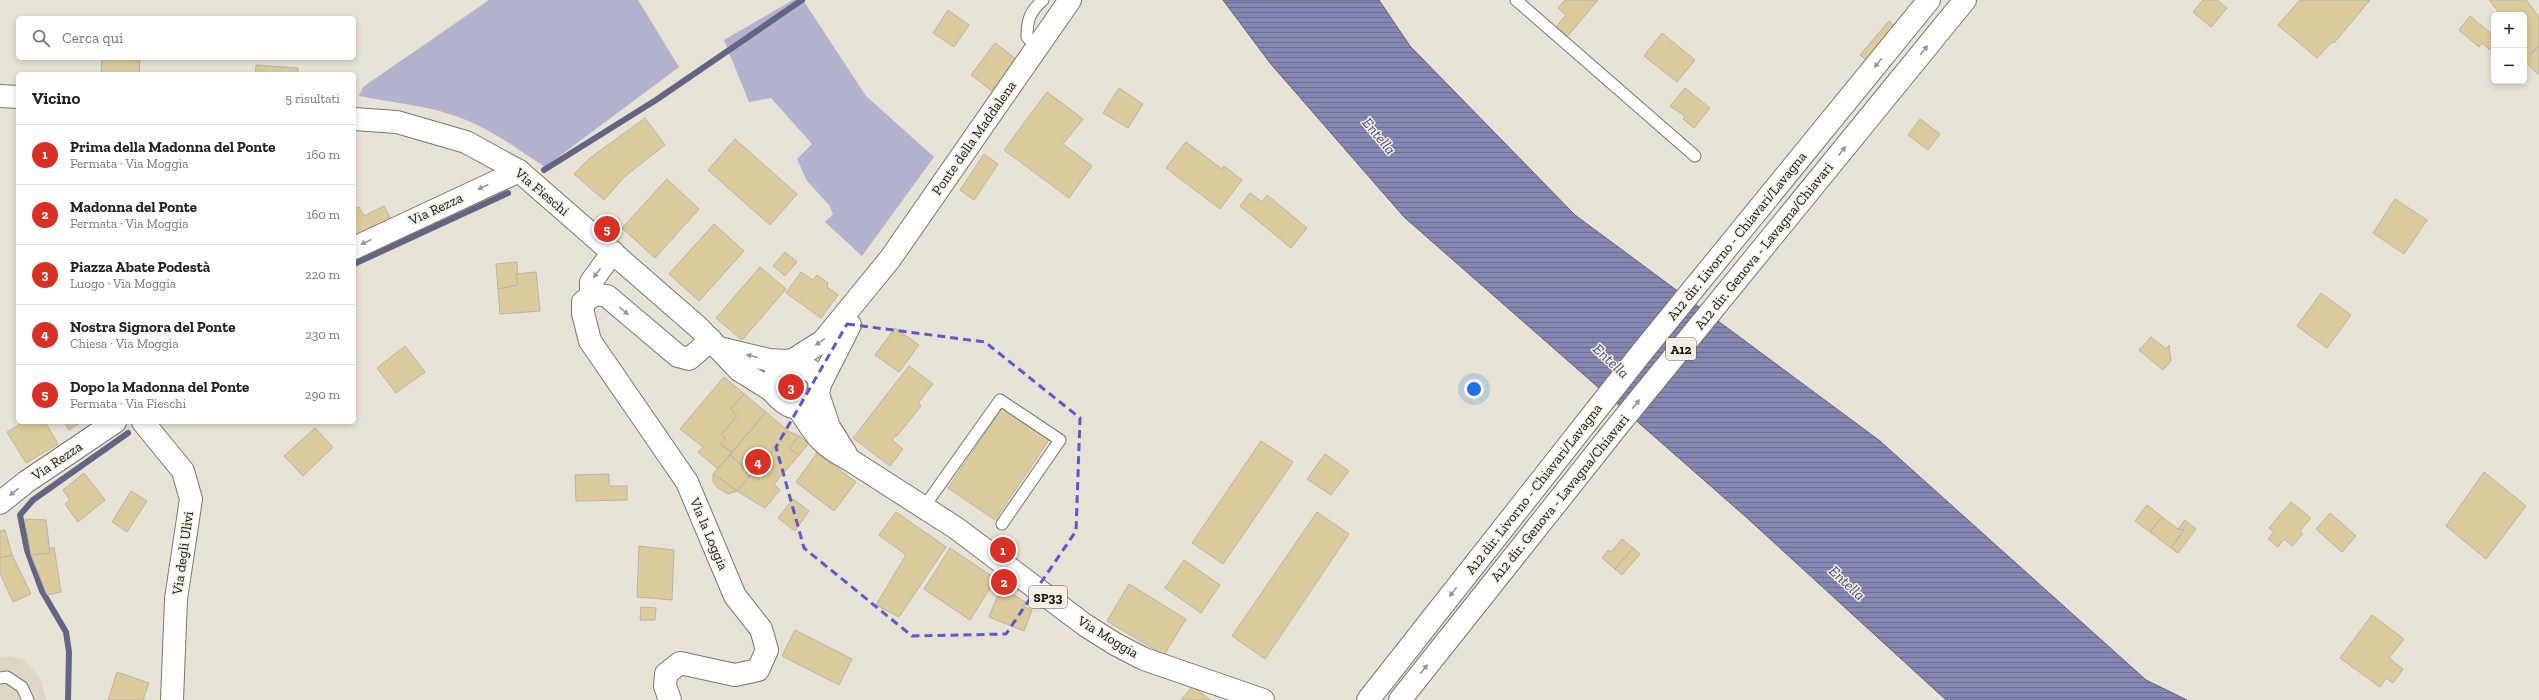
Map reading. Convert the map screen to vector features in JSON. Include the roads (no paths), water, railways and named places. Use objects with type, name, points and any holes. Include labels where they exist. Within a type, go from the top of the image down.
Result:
[{"type":"main road","name":"A12 dir. Livorno - Chiavari/Lavagna","points":[[1368,700],[1642,352],[1929,0]]},
{"type":"main road","name":"A12 dir. Genova - Lavagna/Chiavari","points":[[1400,700],[1616,428],[1965,0]]},
{"type":"main road","name":"Ponte della Maddalena","points":[[819,389],[835,350],[890,259],[1064,8]]},
{"type":"main road","points":[[0,96],[16,97]]},
{"type":"main road","name":"Via Fieschi","points":[[356,119],[397,122],[466,142],[519,171],[613,252],[710,339]]},
{"type":"main road","name":"Via Rezza","points":[[356,247],[519,171]]},
{"type":"main road","name":"Via la Loggia","points":[[613,252],[591,282],[591,297],[583,302],[582,313],[590,341],[687,482],[735,596],[761,629],[767,650],[758,670],[735,675],[680,663],[666,674],[665,686],[670,700]]},
{"type":"main road","name":"Ponte della Maddalena","points":[[790,360],[823,341],[890,259]]},
{"type":"main road","points":[[591,297],[595,294],[607,296],[678,356],[689,359],[710,339]]},
{"type":"main road","name":"Via Moggia","points":[[710,339],[769,360],[790,360],[816,374],[829,427],[850,460]]},
{"type":"main road","name":"SP33","points":[[710,339],[739,370],[771,390],[783,403],[794,409],[799,409]]},
{"type":"main road","points":[[771,390],[774,379],[790,360]]},
{"type":"main road","points":[[799,409],[819,389]]},
{"type":"main road","name":"Via Moggia","points":[[799,409],[817,438],[833,451],[850,460],[924,507],[1085,625],[1115,644],[1144,659],[1263,700]]},
{"type":"main road","name":"Via Rezza","points":[[0,503],[26,482],[113,424]]},
{"type":"main road","name":"Via degli Ulivi","points":[[144,424],[183,470],[191,499],[176,599],[172,700]]},
{"type":"lane","points":[[1037,47],[1027,37],[1027,25],[1031,10],[1043,0]]},
{"type":"lane","points":[[1516,0],[1695,156]]},
{"type":"lane","points":[[924,507],[1000,400],[1060,440],[1002,524]]},
{"type":"lane","points":[[0,678],[7,677],[22,687],[28,700]]},
{"type":"water","name":"Entella","points":[[1223,0],[1379,0],[1410,46],[1575,215],[1880,441],[2146,680],[2187,700],[1946,700],[1746,517],[1404,217],[1270,63]]},
{"type":"waterway","points":[[544,170],[656,100],[802,0]]},
{"type":"waterway","points":[[356,263],[508,193]]},
{"type":"waterway","points":[[68,700],[69,652],[66,632],[42,591],[27,550],[20,515],[33,500],[128,433]]},
{"type":"place","name":"Dopo la Madonna del Ponte","points":[[607,229]]},
{"type":"place","name":"Piazza Abate Podestà","points":[[791,387]]},
{"type":"place","name":"Nostra Signora del Ponte","points":[[758,462]]},
{"type":"place","name":"Prima della Madonna del Ponte","points":[[1003,550]]},
{"type":"place","name":"Madonna del Ponte","points":[[1004,582]]}]
